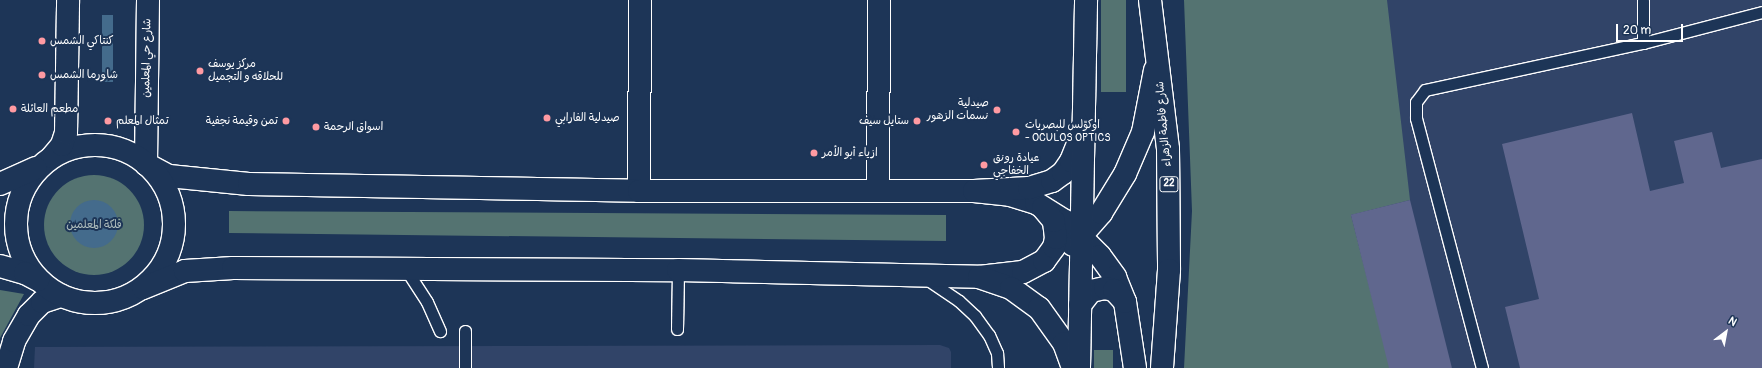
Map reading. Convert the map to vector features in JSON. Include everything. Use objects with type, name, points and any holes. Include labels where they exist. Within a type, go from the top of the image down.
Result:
[{"type":"main road","points":[[39,280],[19,248],[15,224],[19,198],[31,176],[62,145],[66,133],[68,0]]},
{"type":"main road","name":"شارع حي المعلمين","points":[[146,164],[148,0]]},
{"type":"main road","points":[[639,191],[640,0]]},
{"type":"main road","points":[[878,191],[879,0]]},
{"type":"main road","points":[[1079,368],[1086,0]]},
{"type":"main road","name":"شارع فاطمة الزهراء","points":[[1150,0],[1168,149],[1170,234],[1162,368]]},
{"type":"main road","points":[[0,266],[25,273],[39,280],[61,296],[79,302],[98,303],[117,300],[176,274],[201,269],[405,268],[678,270],[978,276],[1028,269],[1052,260],[1082,236],[1118,188],[1143,132],[1155,72],[1155,41]]},
{"type":"main road","points":[[0,184],[72,148],[93,145],[121,149],[146,164],[175,178],[249,184],[639,191],[974,191],[1029,188],[1058,178],[1076,150],[1084,115]]},
{"type":"main road","points":[[143,288],[167,258],[174,227],[169,195],[163,184],[146,164]]},
{"type":"main road","points":[[974,191],[1010,195],[1042,207],[1082,236],[1110,270],[1125,302],[1135,368]]},
{"type":"main road","points":[[1028,269],[1044,261],[1050,255],[1056,238],[1054,221],[1042,207]]},
{"type":"main road","points":[[978,276],[1011,288],[1038,308],[1064,343],[1073,368]]},
{"type":"main road","points":[[1080,305],[1091,291],[1105,288],[1114,290],[1125,302]]},
{"type":"main road","points":[[6,368],[14,341],[29,315],[42,302],[61,296]]},
{"type":"lane","points":[[1643,0],[1643,43]]},
{"type":"lane","points":[[1482,368],[1416,118],[1416,102],[1425,90],[1643,43],[1762,12]]},
{"type":"lane","points":[[405,268],[427,302],[440,331]]},
{"type":"lane","points":[[678,270],[678,329]]},
{"type":"lane","points":[[915,274],[943,288],[974,316],[989,335],[997,353],[998,368]]},
{"type":"lane","points":[[465,331],[465,368]]},
{"type":"shaded area","points":[[1325,0],[1762,0],[1762,368],[1325,368]]},
{"type":"shaded area","points":[[102,15],[113,15],[113,82],[102,82]]},
{"type":"shaded area","points":[[89,200],[99,200],[108,204],[114,210],[117,215],[117,233],[108,244],[99,248],[89,248],[80,244],[74,238],[70,229],[70,219],[74,210],[80,204]]},
{"type":"shaded area","points":[[940,345],[949,348],[951,352],[951,368],[34,368],[35,347]]},
{"type":"green space","points":[[1101,0],[1126,0],[1126,92],[1101,92]]},
{"type":"green space","points":[[1184,0],[1387,0],[1410,200],[1351,215],[1390,368],[1184,368],[1192,211]]},
{"type":"green space","name":"فلكة المعلمين","points":[[94,175],[113,179],[129,190],[140,206],[144,225],[140,244],[129,260],[113,271],[94,275],[75,271],[59,260],[48,244],[44,225],[48,206],[59,190],[75,179]]},
{"type":"green space","points":[[229,211],[946,215],[946,241],[229,233]]},
{"type":"green space","points":[[0,290],[24,294],[0,338]]},
{"type":"green space","points":[[1094,350],[1113,350],[1113,368],[1094,368]]},
{"type":"building","points":[[1632,113],[1650,191],[1684,183],[1674,141],[1712,132],[1721,168],[1762,159],[1762,368],[1520,368],[1505,307],[1539,299],[1502,144]]},
{"type":"building","points":[[1410,200],[1452,368],[1389,368],[1351,215]]},
{"type":"place","name":"كنتاكي الشمس","points":[[42,41]]},
{"type":"place","name":"مركز يوسف للحلاقه و التجميل","points":[[200,71]]},
{"type":"place","name":"شاورما الشمس","points":[[42,75]]},
{"type":"place","name":"مطعم العائلة","points":[[13,109]]},
{"type":"place","name":"صيدلية نسمات الزهور","points":[[997,110]]},
{"type":"place","name":"صيدلية الفارابي","points":[[547,118]]},
{"type":"place","name":"تمثال المعلم","points":[[108,121]]},
{"type":"place","name":"تمن وقيمة نجفية","points":[[286,121]]},
{"type":"place","name":"ستايل سيف","points":[[917,121]]},
{"type":"place","name":"اسواق الرحمة","points":[[316,127]]},
{"type":"place","name":"اوكوّلس للبصريات - OCULOS OPTICS","points":[[1016,132]]},
{"type":"place","name":"ازياء أبو الأمر","points":[[814,153]]},
{"type":"place","name":"عيادة رونق الخفاجي","points":[[984,165]]}]
